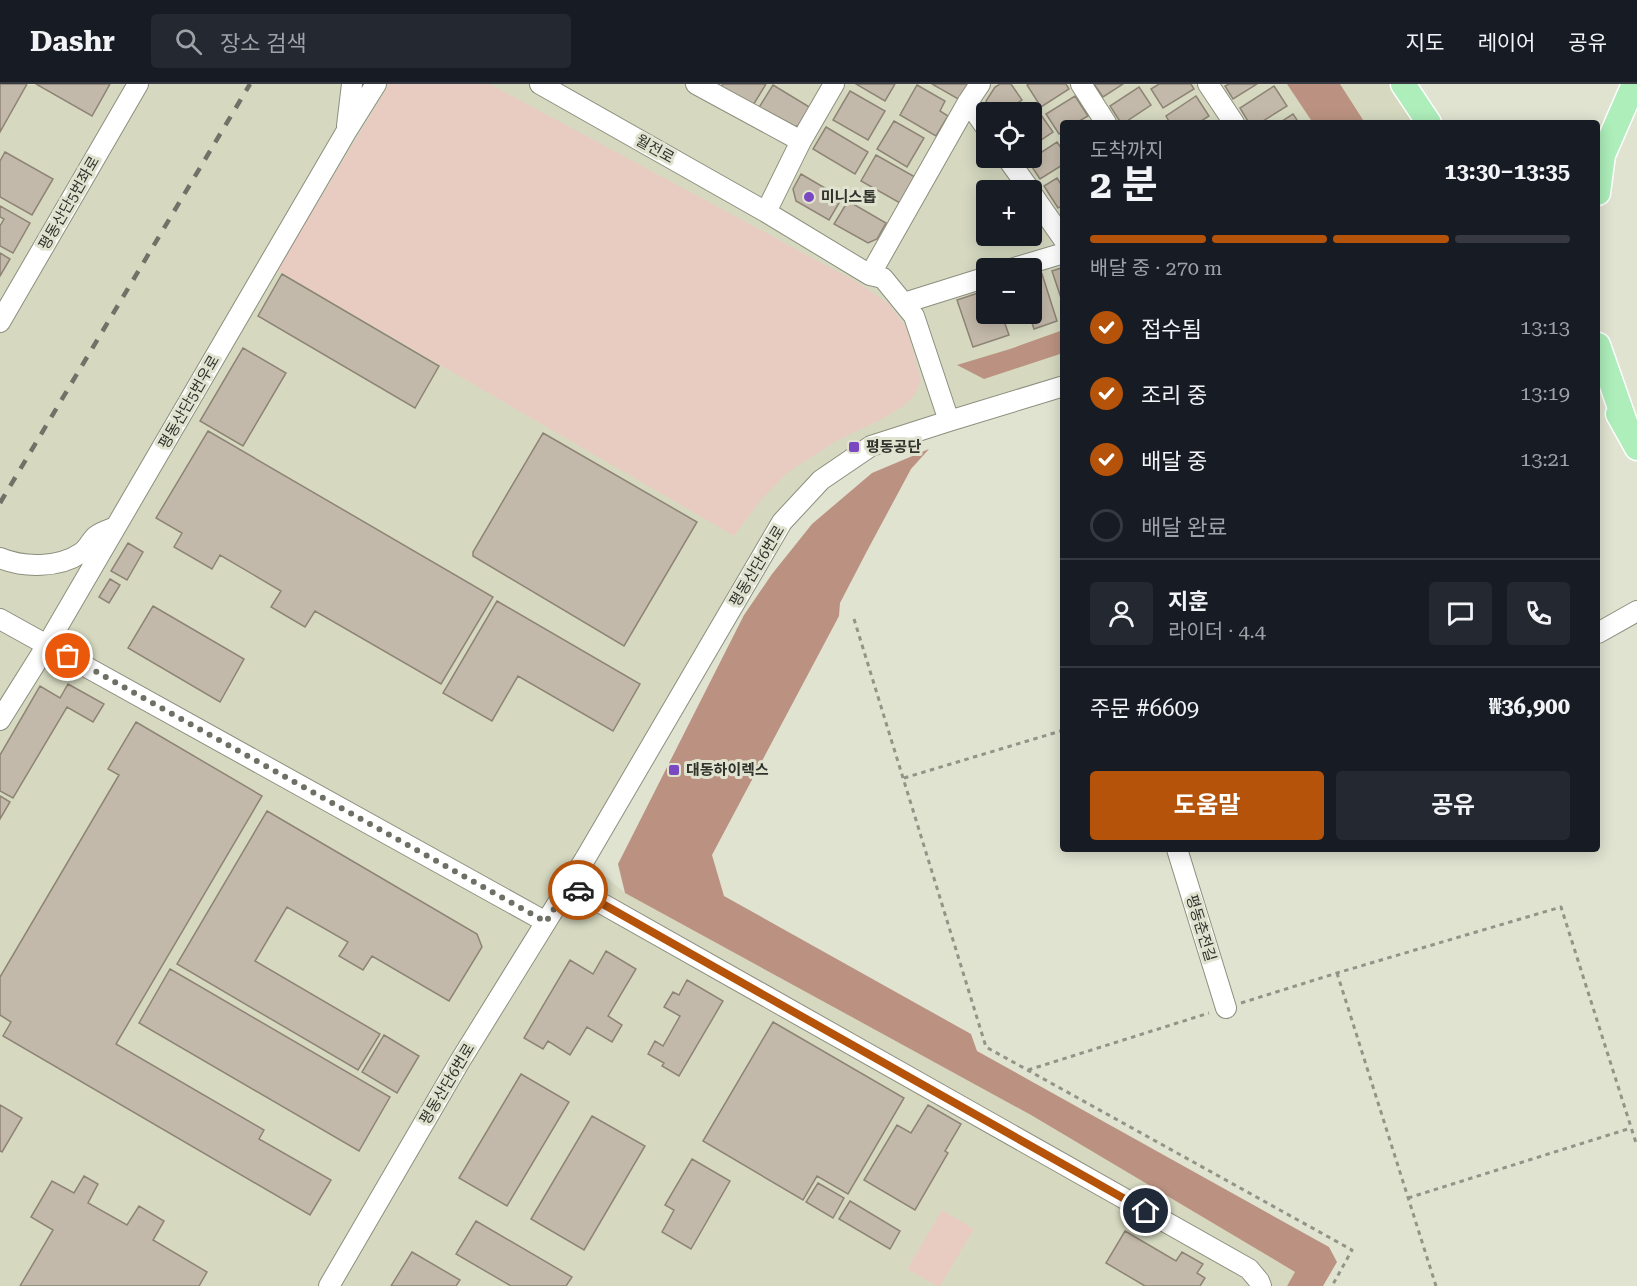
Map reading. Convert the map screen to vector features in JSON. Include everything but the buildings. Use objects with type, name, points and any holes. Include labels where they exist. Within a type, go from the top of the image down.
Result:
[{"type":"main road","points":[[1403,84],[1427,120]]},
{"type":"main road","points":[[1600,160],[1634,84]]},
{"type":"main road","points":[[1600,350],[1632,438]]},
{"type":"main road","points":[[1600,384],[1632,438]]},
{"type":"street","name":"평동산단5번좌로","points":[[0,322],[138,84]]},
{"type":"street","points":[[346,132],[352,84]]},
{"type":"street","name":"평동산단5번우로","points":[[0,720],[47,645],[376,84]]},
{"type":"street","points":[[696,84],[801,141]]},
{"type":"street","points":[[766,212],[801,141],[834,84]]},
{"type":"street","points":[[870,275],[980,84]]},
{"type":"street","points":[[1081,84],[1104,120]]},
{"type":"street","points":[[1208,84],[1232,120]]},
{"type":"street","name":"월전로","points":[[543,85],[766,212],[870,275],[883,278],[914,316],[949,420]]},
{"type":"street","points":[[968,102],[976,113]]},
{"type":"street","points":[[1042,208],[1060,234]]},
{"type":"street","points":[[1042,260],[1060,254]]},
{"type":"street","points":[[904,303],[976,280]]},
{"type":"street","name":"평동산단6번로","points":[[329,1286],[460,1061],[569,885],[782,522],[821,480],[871,446],[1060,387]]},
{"type":"street","points":[[0,558],[9,562],[35,565],[58,563],[82,553],[97,535],[116,526]]},
{"type":"street","points":[[1600,632],[1637,611]]},
{"type":"street","points":[[0,619],[546,922]]},
{"type":"street","name":"평동춘전길","points":[[1178,852],[1226,1008]]},
{"type":"street","points":[[569,885],[1249,1269],[1260,1283]]},
{"type":"path","points":[[854,619],[986,1047],[1352,1250],[1332,1286]]},
{"type":"path","points":[[904,778],[1060,731]]},
{"type":"path","points":[[1028,1070],[1337,973],[1561,908],[1637,1146]]},
{"type":"path","points":[[1337,973],[1436,1286]]},
{"type":"path","points":[[1408,1198],[1631,1128]]},
{"type":"shaded area","points":[[0,84],[1403,84],[1428,120],[1060,120],[1060,387],[871,446],[782,523],[585,859],[625,893],[1031,1115],[1295,1272],[1287,1286],[0,1286]]},
{"type":"shaded area","points":[[389,84],[490,84],[857,282],[888,303],[907,328],[921,381],[915,394],[904,406],[838,440],[788,472],[760,501],[734,536],[277,270]]},
{"type":"shaded area","points":[[1287,84],[1340,84],[1363,120],[1311,120]]},
{"type":"shaded area","points":[[1060,331],[1060,354],[984,379],[957,365]]},
{"type":"shaded area","points":[[929,449],[911,469],[867,551],[840,603],[839,616],[712,855],[724,896],[971,1034],[977,1051],[1329,1247],[1337,1262],[1323,1286],[1287,1286],[1295,1272],[1031,1115],[625,893],[618,864],[744,615],[772,574],[812,524],[872,473]]},
{"type":"shaded area","points":[[942,1210],[974,1229],[940,1286],[937,1286],[907,1269]]},
{"type":"railway","points":[[0,503],[250,84]]},
{"type":"way so far","points":[[68,656],[546,922],[569,885],[578,890]]},
{"type":"place","name":"미니스톱","points":[[809,197]]},
{"type":"place","name":"평동공단","points":[[854,447]]},
{"type":"place","name":"대동하이렉스","points":[[674,770]]},
{"type":"route","points":[[578,890],[1146,1211]]}]
